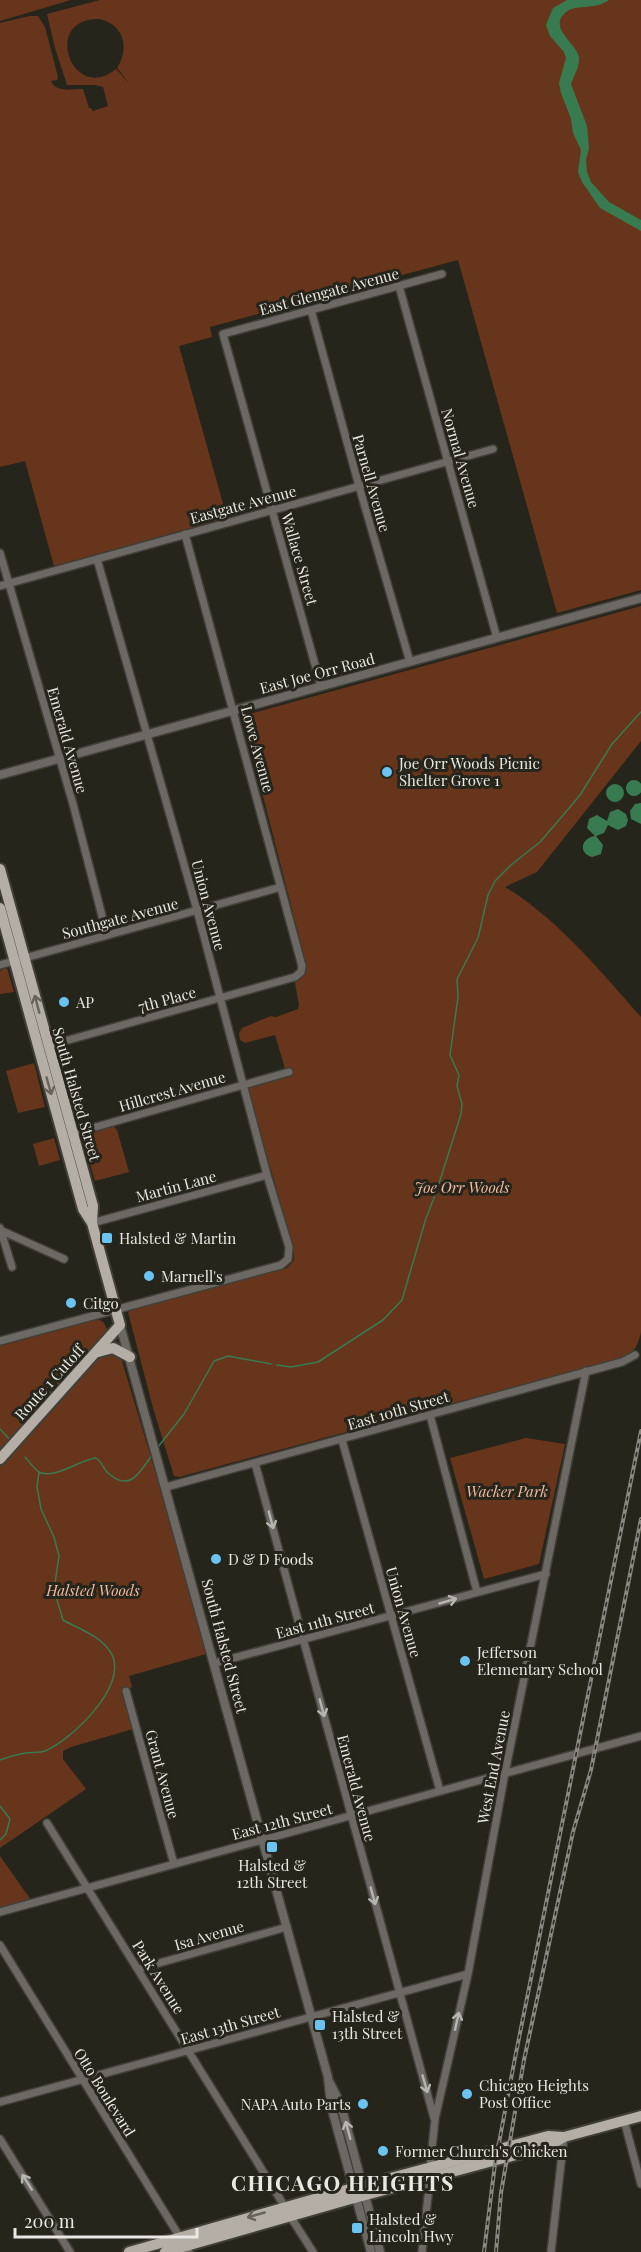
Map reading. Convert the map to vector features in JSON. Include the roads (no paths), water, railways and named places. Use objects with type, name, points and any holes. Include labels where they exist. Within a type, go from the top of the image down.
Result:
[{"type":"main road","name":"South Halsted Street","points":[[0,869],[19,959],[68,1135],[83,1209],[92,1223],[120,1325]]},
{"type":"main road","name":"South Halsted Street","points":[[0,908],[19,959]]},
{"type":"main road","name":"Route 1 Cutoff","points":[[0,1459],[120,1325]]},
{"type":"main road","points":[[95,1354],[106,1348],[113,1348],[130,1357]]},
{"type":"main road","points":[[165,2252],[359,2191],[430,2172],[549,2146],[564,2137],[641,2116]]},
{"type":"main road","points":[[129,2252],[184,2245]]},
{"type":"street","name":"East Glengate Avenue","points":[[223,334],[442,274]]},
{"type":"street","name":"Normal Avenue","points":[[399,286],[497,638]]},
{"type":"street","name":"Parnell Avenue","points":[[311,310],[410,662]]},
{"type":"street","name":"Wallace Street","points":[[223,334],[321,686]]},
{"type":"street","name":"Eastgate Avenue","points":[[0,586],[494,448]]},
{"type":"street","name":"Lowe Avenue","points":[[185,534],[302,966],[301,972]]},
{"type":"street","name":"Emerald Avenue","points":[[0,553],[107,935]]},
{"type":"street","name":"Union Avenue","points":[[97,559],[197,910],[267,1175],[289,1247],[288,1259],[281,1265],[116,1309]]},
{"type":"street","name":"East Joe Orr Road","points":[[0,775],[641,598]]},
{"type":"street","name":"Southgate Avenue","points":[[0,964],[281,887]]},
{"type":"street","name":"7th Place","points":[[43,1047],[220,999],[295,977],[301,972]]},
{"type":"street","name":"Hillcrest Avenue","points":[[68,1135],[289,1072]]},
{"type":"street","name":"Martin Lane","points":[[92,1223],[267,1175]]},
{"type":"street","points":[[0,1229],[64,1259]]},
{"type":"street","points":[[0,1229],[12,1267]]},
{"type":"street","points":[[0,1341],[116,1309]]},
{"type":"street","name":"South Halsted Street","points":[[120,1325],[328,2077],[331,2106],[380,2252]]},
{"type":"street","name":"East 10th Street","points":[[166,1487],[622,1362],[635,1356]]},
{"type":"street","name":"West End Avenue","points":[[430,2172],[435,2119],[468,1974],[505,1773],[586,1371]]},
{"type":"street","points":[[430,1415],[477,1592]]},
{"type":"street","name":"Union Avenue","points":[[342,1440],[440,1791]]},
{"type":"street","name":"Emerald Avenue","points":[[255,1463],[435,2119]]},
{"type":"street","name":"East 11th Street","points":[[214,1663],[546,1574]]},
{"type":"street","name":"Grant Avenue","points":[[126,1691],[174,1864]]},
{"type":"street","name":"East 12th Street","points":[[0,1912],[641,1736]]},
{"type":"street","name":"Park Avenue","points":[[47,1823],[313,2252]]},
{"type":"street","name":"Isa Avenue","points":[[138,1969],[287,1927]]},
{"type":"street","name":"Otto Boulevard","points":[[0,1945],[184,2245]]},
{"type":"street","name":"East 13th Street","points":[[0,2102],[189,2051],[311,2015],[468,1974]]},
{"type":"street","points":[[624,2120],[641,2184]]},
{"type":"street","points":[[551,2252],[564,2137]]},
{"type":"street","points":[[0,2139],[70,2252]]},
{"type":"street","points":[[422,2252],[430,2172]]},
{"type":"street","name":"South Halsted Street","points":[[359,2191],[371,2252]]},
{"type":"waterway","points":[[277,1365],[291,1367],[318,1362],[383,1320],[402,1300],[426,1218],[461,1114],[462,1104],[457,1086],[459,1075],[450,1055],[458,997],[457,979],[478,938],[488,895],[495,881],[540,842],[580,795],[612,744],[641,712]]},
{"type":"waterway","points":[[158,1447],[184,1414],[214,1361],[228,1356],[271,1364]]},
{"type":"waterway","points":[[0,1429],[10,1440]]},
{"type":"waterway","points":[[25,1457],[37,1471],[45,1474],[96,1458],[116,1479],[128,1481],[139,1473],[152,1455]]},
{"type":"waterway","points":[[0,1760],[20,1754],[45,1751],[69,1736],[95,1710],[105,1695],[115,1666],[111,1653],[102,1642],[63,1620],[54,1590],[59,1556],[54,1537],[41,1509],[37,1487],[39,1472]]},
{"type":"waterway","points":[[0,1806],[10,1819],[6,1834],[0,1840]]},
{"type":"railway","points":[[484,2252],[495,2164],[515,2058],[641,1431]]},
{"type":"railway","points":[[496,2252],[501,2193],[524,2060],[573,1832],[591,1770],[641,1519]]},
{"type":"place","name":"Joe Orr Woods Picnic Shelter Grove 1","points":[[387,772]]},
{"type":"place","name":"AP","points":[[64,1002]]},
{"type":"place","name":"Halsted & Martin","points":[[107,1238]]},
{"type":"place","name":"Marnell's","points":[[149,1276]]},
{"type":"place","name":"Citgo","points":[[71,1303]]},
{"type":"place","name":"D & D Foods","points":[[216,1559]]},
{"type":"place","name":"Jefferson Elementary School","points":[[465,1661]]},
{"type":"place","name":"Halsted & 12th Street","points":[[272,1847]]},
{"type":"place","name":"Halsted & 13th Street","points":[[320,2025]]},
{"type":"place","name":"Chicago Heights Post Office","points":[[467,2094]]},
{"type":"place","name":"NAPA Auto Parts","points":[[363,2104]]},
{"type":"place","name":"Former Church's Chicken","points":[[383,2151]]},
{"type":"place","name":"Halsted & Lincoln Hwy","points":[[357,2228]]},
{"type":"district","name":"CHICAGO HEIGHTS","points":[[343,2182]]},
{"type":"park label","name":"Joe Orr Woods","points":[[462,1187]]},
{"type":"park label","name":"Wacker Park","points":[[507,1491]]},
{"type":"park label","name":"Halsted Woods","points":[[93,1590]]}]
